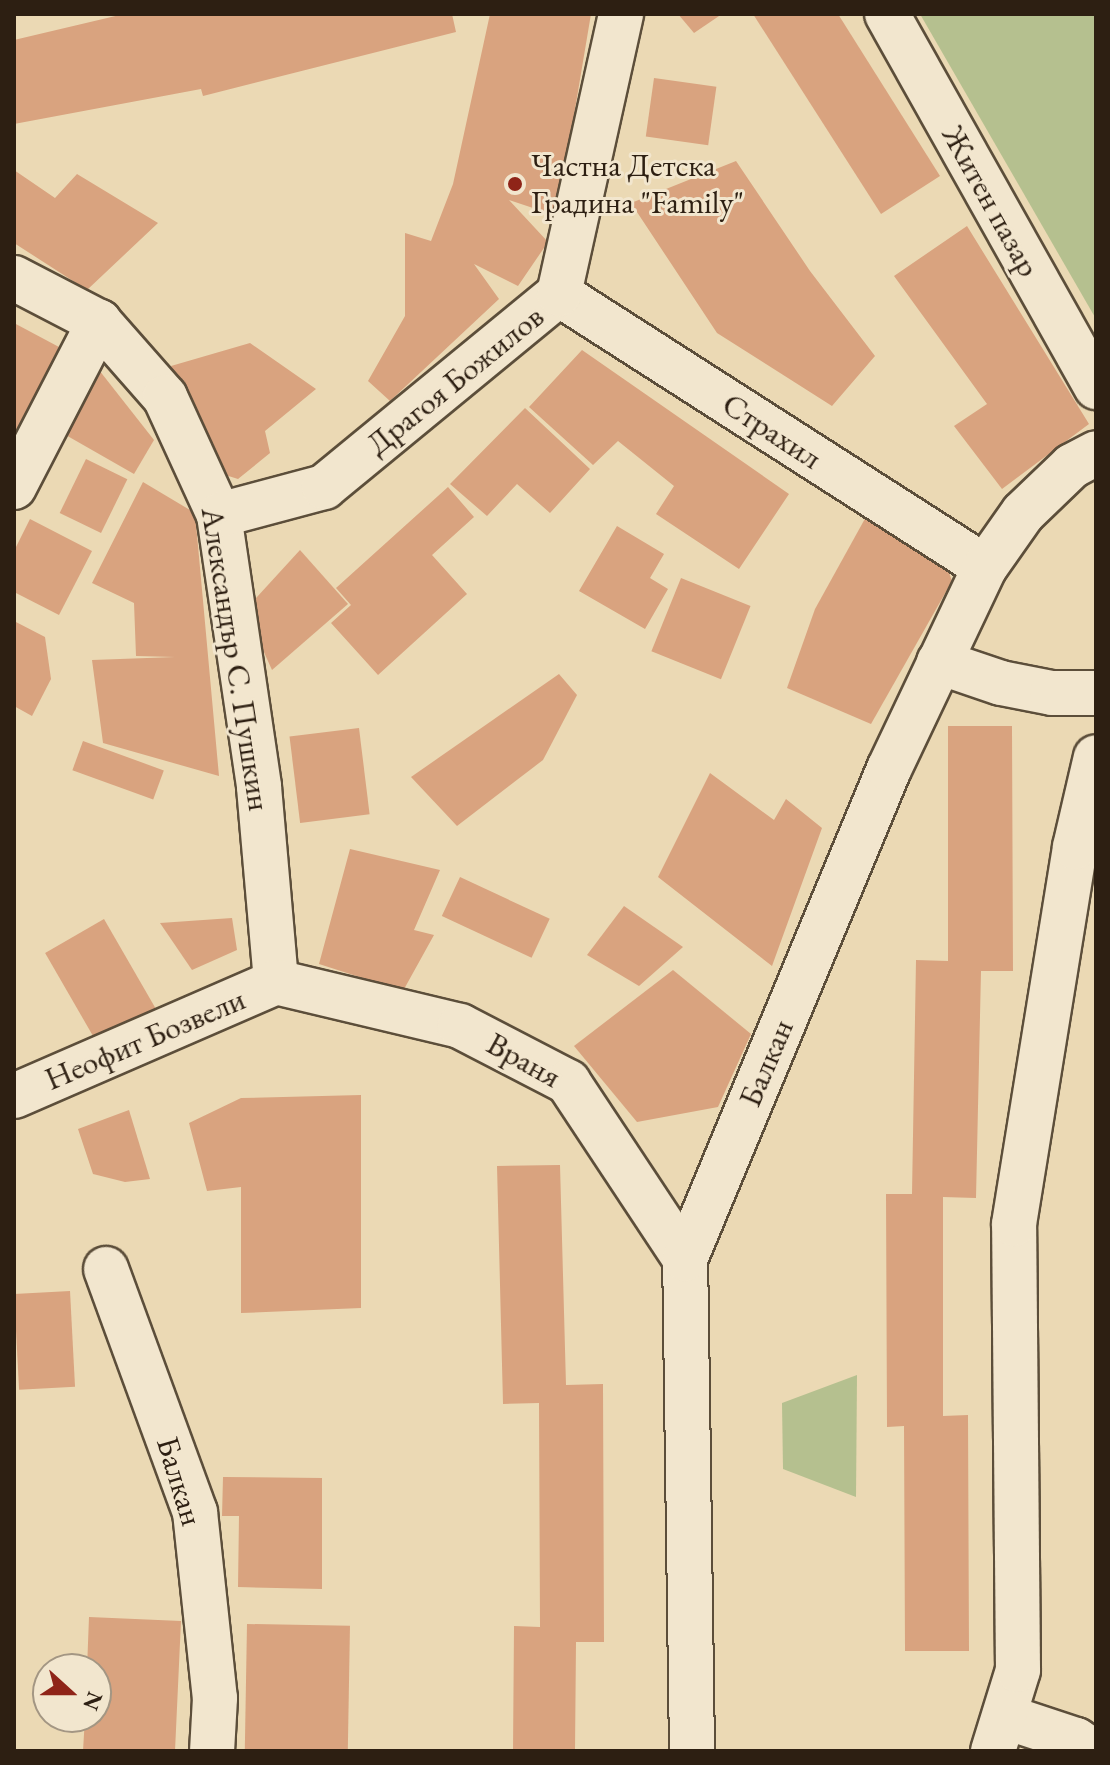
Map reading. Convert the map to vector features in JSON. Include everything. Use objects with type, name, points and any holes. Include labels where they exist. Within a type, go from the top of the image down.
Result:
[{"type":"street","name":"Драгоя Божилов","points":[[219,515],[324,487],[559,294],[621,14]]},
{"type":"street","name":"Житен пазар","points":[[887,14],[1096,387]]},
{"type":"street","name":"Александър С. Пушкин","points":[[14,278],[99,322],[165,397],[219,515],[259,787],[276,982]]},
{"type":"street","name":"Страхил","points":[[559,294],[985,567]]},
{"type":"street","points":[[14,487],[99,322]]},
{"type":"street","name":"Балкан","points":[[692,1751],[685,1259],[939,662],[985,567],[1023,513],[1072,466],[1096,453]]},
{"type":"street","points":[[939,662],[1001,683],[1052,693],[1096,693]]},
{"type":"street","points":[[1093,1751],[1076,1740],[1000,1734],[1018,1670],[1014,1224],[1075,847],[1096,757]]},
{"type":"street","name":"Неофит Бозвели","points":[[14,1096],[276,982]]},
{"type":"street","name":"Враня","points":[[276,982],[460,1026],[568,1082],[685,1259]]},
{"type":"street","name":"Балкан","points":[[106,1269],[195,1512],[215,1698],[212,1751]]},
{"type":"green space","points":[[920,14],[1096,14],[1096,319]]},
{"type":"green space","points":[[857,1375],[856,1497],[783,1469],[782,1403]]},
{"type":"building","points":[[124,14],[452,14],[456,32],[203,96],[201,89],[14,124],[14,40]]},
{"type":"building","points":[[490,14],[591,14],[557,216],[509,200],[548,242],[518,286],[474,264],[499,299],[390,401],[368,381],[405,316],[405,233],[431,241],[453,184]]},
{"type":"building","points":[[678,14],[722,14],[694,33]]},
{"type":"building","points":[[753,14],[838,14],[940,176],[881,214]]},
{"type":"building","points":[[654,78],[716,87],[708,145],[646,136]]},
{"type":"building","points":[[736,161],[810,271],[875,356],[832,406],[717,333],[631,203]]},
{"type":"building","points":[[14,170],[55,198],[77,174],[158,223],[87,290],[14,243]]},
{"type":"building","points":[[967,226],[1089,424],[1002,489],[954,426],[987,404],[894,276]]},
{"type":"building","points":[[14,323],[59,347],[14,436]]},
{"type":"building","points":[[250,343],[316,389],[265,431],[270,453],[238,479],[219,473],[171,366]]},
{"type":"building","points":[[582,350],[789,494],[739,569],[656,514],[674,486],[618,441],[593,465],[529,407]]},
{"type":"building","points":[[99,370],[154,440],[134,474],[64,434]]},
{"type":"building","points":[[525,408],[590,469],[550,513],[517,484],[487,516],[450,484]]},
{"type":"building","points":[[86,459],[127,479],[101,533],[60,513]]},
{"type":"building","points":[[143,482],[195,513],[219,776],[103,743],[92,660],[175,657],[136,656],[134,603],[92,583]]},
{"type":"building","points":[[448,487],[474,517],[432,555],[467,594],[378,675],[331,623],[351,605],[336,588]]},
{"type":"building","points":[[872,506],[941,550],[952,581],[871,724],[787,688],[815,609]]},
{"type":"building","points":[[30,519],[92,551],[59,615],[14,592],[14,551]]},
{"type":"building","points":[[617,526],[664,554],[650,578],[668,589],[645,629],[579,591]]},
{"type":"building","points":[[300,550],[348,604],[272,670],[245,610]]},
{"type":"building","points":[[681,578],[751,606],[721,679],[651,651]]},
{"type":"building","points":[[14,621],[45,637],[51,679],[32,716],[14,706]]},
{"type":"building","points":[[559,674],[577,695],[543,760],[457,826],[411,777]]},
{"type":"building","points":[[948,726],[1012,726],[1013,971],[981,971],[976,1198],[943,1197],[943,1416],[968,1415],[969,1651],[905,1651],[904,1426],[887,1427],[886,1194],[912,1194],[916,960],[948,961]]},
{"type":"building","points":[[359,728],[370,814],[300,823],[290,737]]},
{"type":"building","points":[[83,741],[164,770],[153,800],[72,770]]},
{"type":"building","points":[[710,773],[774,820],[786,799],[822,828],[772,966],[658,877]]},
{"type":"building","points":[[350,849],[440,870],[414,930],[434,935],[403,991],[319,964]]},
{"type":"building","points":[[460,877],[550,919],[532,958],[442,916]]},
{"type":"building","points":[[624,906],[683,947],[639,986],[587,955]]},
{"type":"building","points":[[232,918],[237,950],[192,970],[160,923]]},
{"type":"building","points":[[104,919],[156,1008],[97,1042],[45,953]]},
{"type":"building","points":[[673,970],[751,1034],[718,1107],[637,1122],[574,1046]]},
{"type":"building","points":[[361,1095],[361,1308],[241,1313],[241,1187],[207,1191],[189,1123],[241,1098]]},
{"type":"building","points":[[129,1110],[150,1179],[125,1182],[93,1174],[78,1129]]},
{"type":"building","points":[[560,1165],[566,1385],[603,1384],[604,1642],[576,1642],[575,1751],[513,1751],[514,1626],[540,1627],[539,1403],[503,1404],[497,1166]]},
{"type":"building","points":[[70,1291],[75,1387],[19,1390],[14,1294]]},
{"type":"building","points":[[223,1477],[322,1478],[322,1589],[238,1587],[239,1516],[222,1516]]},
{"type":"building","points":[[89,1617],[181,1621],[175,1751],[83,1751],[84,1733],[112,1733],[112,1653],[88,1653]]},
{"type":"building","points":[[247,1624],[350,1626],[348,1751],[245,1751]]},
{"type":"place","name":"Частна Детска Градина \"Family\"","points":[[515,184]]}]
